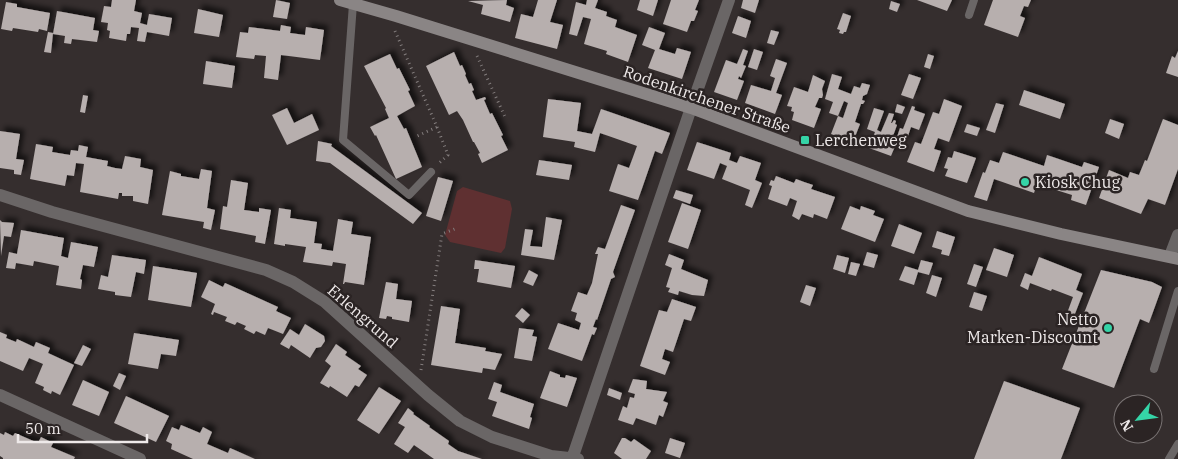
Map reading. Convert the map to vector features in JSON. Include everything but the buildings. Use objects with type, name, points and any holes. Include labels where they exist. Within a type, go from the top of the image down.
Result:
[{"type":"main road","name":"Rodenkirchener Straße","points":[[340,0],[691,108],[968,211],[1061,234],[1174,258]]},
{"type":"street","points":[[574,458],[729,0]]},
{"type":"street","name":"Erlengrund","points":[[0,195],[52,212],[266,270],[293,282],[325,302],[418,386],[460,421],[492,437],[551,456],[574,458]]},
{"type":"street","points":[[1174,258],[1178,236]]},
{"type":"street","points":[[0,395],[140,459]]},
{"type":"lane","points":[[969,15],[974,0]]},
{"type":"lane","points":[[353,4],[343,140],[409,195],[431,172]]},
{"type":"lane","points":[[1154,369],[1178,291]]},
{"type":"lane","points":[[1169,459],[1178,444]]},
{"type":"path","points":[[396,16],[395,32],[448,155],[431,172]]},
{"type":"path","points":[[476,41],[477,58],[506,119]]},
{"type":"path","points":[[415,137],[437,127]]},
{"type":"path","points":[[418,386],[442,234],[457,228]]},
{"type":"shaded area","points":[[463,187],[510,201],[512,209],[505,248],[501,253],[450,242],[445,235],[457,191]]},
{"type":"place","name":"Lerchenweg","points":[[805,140]]},
{"type":"place","name":"Kiosk Chug","points":[[1025,182]]},
{"type":"place","name":"Netto Marken-Discount","points":[[1108,328]]}]
